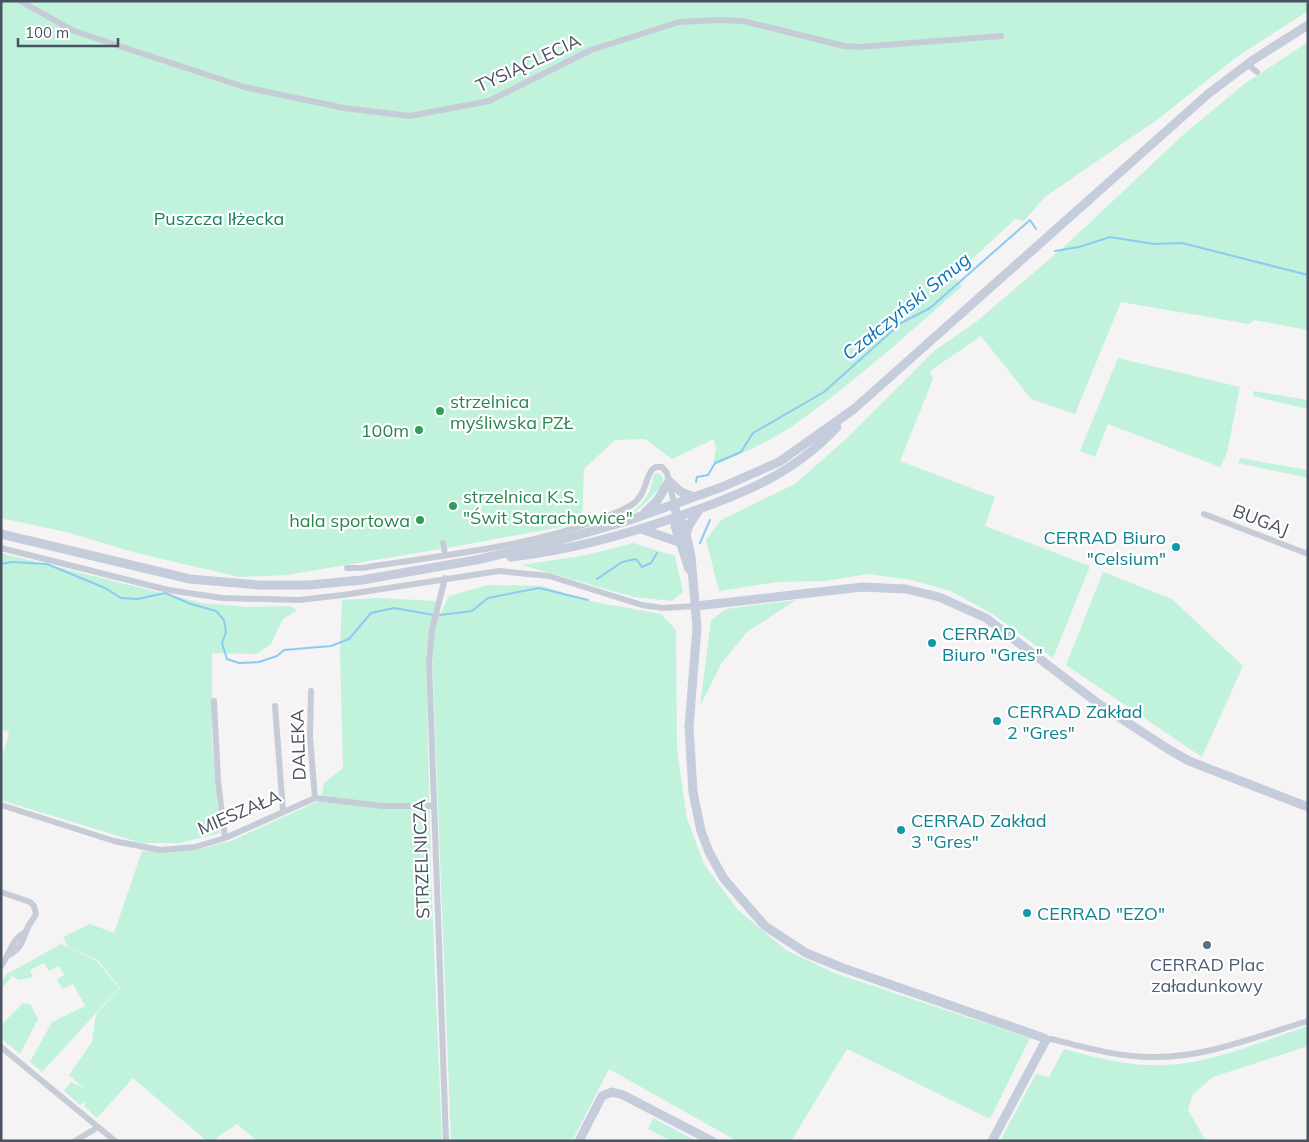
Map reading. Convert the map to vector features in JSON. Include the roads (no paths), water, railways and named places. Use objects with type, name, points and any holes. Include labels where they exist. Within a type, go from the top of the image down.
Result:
[{"type":"main road","points":[[1,534],[190,579],[239,584],[309,585],[362,580],[476,560],[575,537],[641,516],[753,475],[779,462],[849,413],[1230,73],[1308,25]]},
{"type":"main road","points":[[476,560],[524,556],[567,548],[641,529],[743,494],[794,465],[834,430],[849,413]]},
{"type":"main road","points":[[641,516],[657,501],[669,481],[681,492],[694,496]]},
{"type":"main road","points":[[674,504],[677,517],[675,526],[679,542],[692,574]]},
{"type":"main road","points":[[686,535],[689,525],[699,510]]},
{"type":"main road","points":[[677,517],[684,525],[691,557],[696,606],[696,652],[689,727],[693,792],[699,824],[706,845],[730,887],[765,926],[806,953],[843,968],[1042,1036],[1046,1040],[992,1141]]},
{"type":"main road","points":[[641,529],[679,542]]},
{"type":"main road","points":[[696,606],[862,588],[906,589],[939,597],[986,618],[1099,704],[1189,761],[1308,807]]},
{"type":"main road","points":[[579,1141],[602,1096],[612,1092],[624,1095],[712,1141]]},
{"type":"street","name":"TYSIĄCLECIA","points":[[20,1],[74,31],[244,86],[344,108],[410,116],[483,103],[591,50],[691,20],[742,21],[851,47],[1001,36]]},
{"type":"street","points":[[1247,64],[1257,72]]},
{"type":"street","points":[[347,568],[361,568],[553,534],[618,512],[640,499],[653,468],[662,467],[667,473],[674,504]]},
{"type":"street","name":"BUGAJ","points":[[1204,514],[1308,554]]},
{"type":"street","points":[[443,543],[445,554]]},
{"type":"street","points":[[1,548],[168,590],[246,600],[299,600],[445,578],[499,571],[518,571],[549,576],[642,605],[663,608],[696,606]]},
{"type":"street","name":"STRZELNICZA","points":[[445,578],[430,646],[446,1141]]},
{"type":"street","name":"DALEKA","points":[[312,691],[310,738],[315,798]]},
{"type":"street","points":[[214,701],[218,782],[225,838]]},
{"type":"street","points":[[275,706],[283,811]]},
{"type":"street","name":"MIESZAŁA","points":[[1,805],[114,841],[147,849],[160,850],[195,847],[225,838],[315,798],[383,806],[434,806]]},
{"type":"street","points":[[1,892],[26,900],[34,906],[36,915],[26,932],[19,935],[11,946],[9,955],[1,966]]},
{"type":"street","points":[[1046,1040],[1051,1038],[1122,1055],[1162,1057],[1201,1052],[1308,1021]]},
{"type":"street","points":[[1,1047],[115,1141]]},
{"type":"street","points":[[75,1141],[98,1128]]},
{"type":"waterway","name":"Czałczyński Smug","points":[[696,482],[697,477],[708,475],[715,463],[741,452],[753,433],[824,392],[901,323],[930,308],[1030,220],[1036,229]]},
{"type":"waterway","name":"Czałczyński Smug","points":[[1055,251],[1079,247],[1110,237],[1154,244],[1182,243],[1308,275]]},
{"type":"waterway","name":"Czałczyński Smug","points":[[700,543],[710,520]]},
{"type":"waterway","name":"Czałczyński Smug","points":[[597,579],[622,562],[636,559],[642,567],[651,563],[657,553]]},
{"type":"waterway","name":"Czałczyński Smug","points":[[1,564],[12,562],[47,564],[105,588],[121,598],[138,599],[165,593],[191,604],[216,611],[224,620],[226,632],[222,643],[227,659],[239,663],[259,662],[277,656],[284,650],[331,646],[349,639],[371,613],[394,608],[434,615]]},
{"type":"waterway","name":"Czałczyński Smug","points":[[440,615],[472,611],[488,598],[539,588],[588,600]]},
{"type":"place","name":"strzelnica myśliwska PZŁ","points":[[440,411]]},
{"type":"place","name":"100m","points":[[419,430]]},
{"type":"place","name":"strzelnica K.S. \"Świt Starachowice\"","points":[[453,506]]},
{"type":"place","name":"hala sportowa","points":[[420,520]]},
{"type":"place","name":"CERRAD Biuro \"Celsium\"","points":[[1176,547]]},
{"type":"place","name":"CERRAD Biuro \"Gres\"","points":[[932,643]]},
{"type":"place","name":"CERRAD Zakład 2 \"Gres\"","points":[[997,721]]},
{"type":"place","name":"CERRAD Zakład 3 \"Gres\"","points":[[901,830]]},
{"type":"place","name":"CERRAD \"EZO\"","points":[[1027,913]]},
{"type":"place","name":"CERRAD Plac załadunkowy","points":[[1207,945]]},
{"type":"park label","name":"Puszcza Iłżecka","points":[[219,218]]}]
